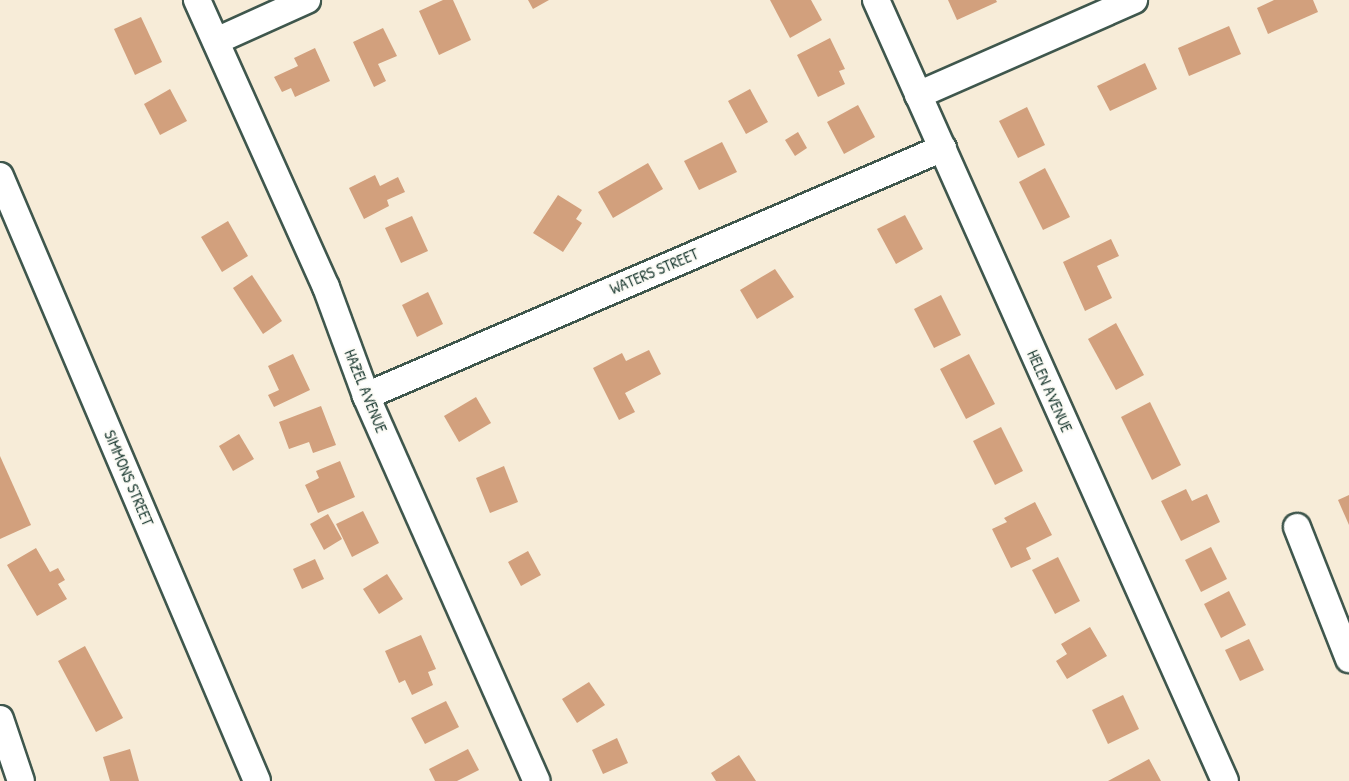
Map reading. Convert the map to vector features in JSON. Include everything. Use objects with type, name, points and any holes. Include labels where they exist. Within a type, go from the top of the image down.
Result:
[{"type":"street","name":"HAZEL AVENUE","points":[[197,0],[326,287],[366,396],[537,781]]},
{"type":"street","points":[[216,41],[307,0]]},
{"type":"street","name":"HELEN AVENUE","points":[[876,0],[1225,781]]},
{"type":"street","points":[[918,94],[1134,0]]},
{"type":"street","name":"WATERS STREET","points":[[366,396],[943,148]]},
{"type":"street","name":"SIMMONS STREET","points":[[0,176],[257,781]]},
{"type":"street","points":[[1297,527],[1349,659]]},
{"type":"street","points":[[0,719],[21,781]]},
{"type":"building","points":[[443,0],[453,0],[471,40],[439,55],[419,11]]},
{"type":"building","points":[[528,0],[549,0],[533,9]]},
{"type":"building","points":[[770,0],[811,0],[822,20],[790,38]]},
{"type":"building","points":[[948,0],[996,0],[997,2],[957,20]]},
{"type":"building","points":[[1274,0],[1313,0],[1318,12],[1268,34],[1257,8]]},
{"type":"building","points":[[141,17],[162,62],[135,75],[114,29]]},
{"type":"building","points":[[1229,26],[1241,54],[1189,76],[1178,48]]},
{"type":"building","points":[[383,28],[397,56],[378,64],[386,81],[374,87],[353,42]]},
{"type":"building","points":[[830,38],[845,69],[839,71],[845,84],[818,97],[797,55]]},
{"type":"building","points":[[315,48],[330,81],[295,97],[291,88],[282,92],[274,77],[298,66],[294,58]]},
{"type":"building","points":[[1145,63],[1157,89],[1110,111],[1097,86]]},
{"type":"building","points":[[170,89],[187,121],[160,135],[144,104]]},
{"type":"building","points":[[750,89],[768,122],[746,134],[728,101]]},
{"type":"building","points":[[858,105],[875,137],[844,154],[827,122]]},
{"type":"building","points":[[1027,107],[1045,145],[1018,158],[999,121]]},
{"type":"building","points":[[798,132],[807,148],[795,156],[785,140]]},
{"type":"building","points":[[722,142],[737,172],[699,190],[684,161]]},
{"type":"building","points":[[648,163],[663,189],[613,218],[598,192]]},
{"type":"building","points":[[1045,168],[1070,217],[1043,230],[1019,182]]},
{"type":"building","points":[[375,175],[380,186],[398,177],[405,192],[387,200],[389,206],[364,219],[349,188]]},
{"type":"building","points":[[558,195],[582,210],[576,219],[582,223],[563,252],[533,233]]},
{"type":"building","points":[[905,215],[923,249],[896,264],[877,229]]},
{"type":"building","points":[[412,216],[428,251],[401,263],[385,228]]},
{"type":"building","points":[[228,221],[248,256],[222,272],[201,237]]},
{"type":"building","points":[[1111,239],[1119,256],[1097,266],[1112,298],[1085,311],[1063,262]]},
{"type":"building","points":[[775,269],[794,297],[757,319],[740,290]]},
{"type":"building","points":[[252,275],[282,321],[263,334],[233,288]]},
{"type":"building","points":[[428,292],[443,324],[417,337],[402,305]]},
{"type":"building","points":[[941,295],[961,335],[934,348],[914,309]]},
{"type":"building","points":[[1116,323],[1144,375],[1116,390],[1088,339]]},
{"type":"building","points":[[649,350],[661,374],[625,393],[635,412],[619,420],[593,368],[622,353],[626,361]]},
{"type":"building","points":[[293,354],[310,390],[274,407],[268,395],[279,390],[268,366]]},
{"type":"building","points":[[969,354],[995,404],[966,419],[940,369]]},
{"type":"building","points":[[476,397],[491,423],[459,442],[444,416]]},
{"type":"building","points":[[1150,402],[1181,465],[1152,480],[1121,417]]},
{"type":"building","points":[[321,406],[336,445],[313,453],[309,442],[289,449],[279,422]]},
{"type":"building","points":[[1001,427],[1023,471],[995,485],[973,441]]},
{"type":"building","points":[[239,434],[254,459],[233,471],[219,446]]},
{"type":"building","points":[[0,456],[31,525],[0,539]]},
{"type":"building","points":[[340,461],[355,497],[318,513],[305,485],[319,478],[316,471]]},
{"type":"building","points":[[504,466],[518,502],[490,513],[476,478]]},
{"type":"building","points":[[1186,489],[1192,501],[1207,494],[1220,522],[1181,541],[1161,501]]},
{"type":"building","points":[[1349,495],[1349,525],[1338,500]]},
{"type":"building","points":[[1035,502],[1052,535],[1026,548],[1031,559],[1011,568],[992,529],[1007,522],[1004,518]]},
{"type":"building","points":[[363,511],[379,543],[352,557],[336,524]]},
{"type":"building","points":[[328,514],[342,539],[324,550],[310,524]]},
{"type":"building","points":[[1211,547],[1227,579],[1201,592],[1185,560]]},
{"type":"building","points":[[36,548],[50,572],[58,568],[65,580],[58,584],[67,599],[37,616],[7,565]]},
{"type":"building","points":[[528,551],[541,575],[521,586],[508,562]]},
{"type":"building","points":[[1058,557],[1080,601],[1055,614],[1032,570]]},
{"type":"building","points":[[315,559],[324,579],[302,589],[293,569]]},
{"type":"building","points":[[387,574],[403,599],[379,614],[363,589]]},
{"type":"building","points":[[1229,591],[1246,625],[1221,638],[1204,604]]},
{"type":"building","points":[[1090,627],[1107,656],[1067,679],[1056,661],[1067,654],[1061,644]]},
{"type":"building","points":[[421,635],[436,669],[428,672],[433,685],[412,695],[405,680],[399,683],[385,651]]},
{"type":"building","points":[[1249,639],[1264,670],[1240,681],[1225,650]]},
{"type":"building","points":[[85,646],[123,718],[96,732],[58,661]]},
{"type":"building","points":[[589,682],[605,705],[577,723],[562,699]]},
{"type":"building","points":[[1123,695],[1139,729],[1108,744],[1092,710]]},
{"type":"building","points":[[446,701],[459,727],[425,744],[411,718]]},
{"type":"building","points":[[617,738],[628,763],[603,774],[592,750]]},
{"type":"building","points":[[130,749],[139,781],[110,781],[103,757]]},
{"type":"building","points":[[468,749],[479,770],[457,781],[435,781],[429,769]]},
{"type":"building","points":[[739,755],[756,781],[716,781],[711,773]]},
{"type":"building","points":[[1149,759],[1161,781],[1108,781]]}]
